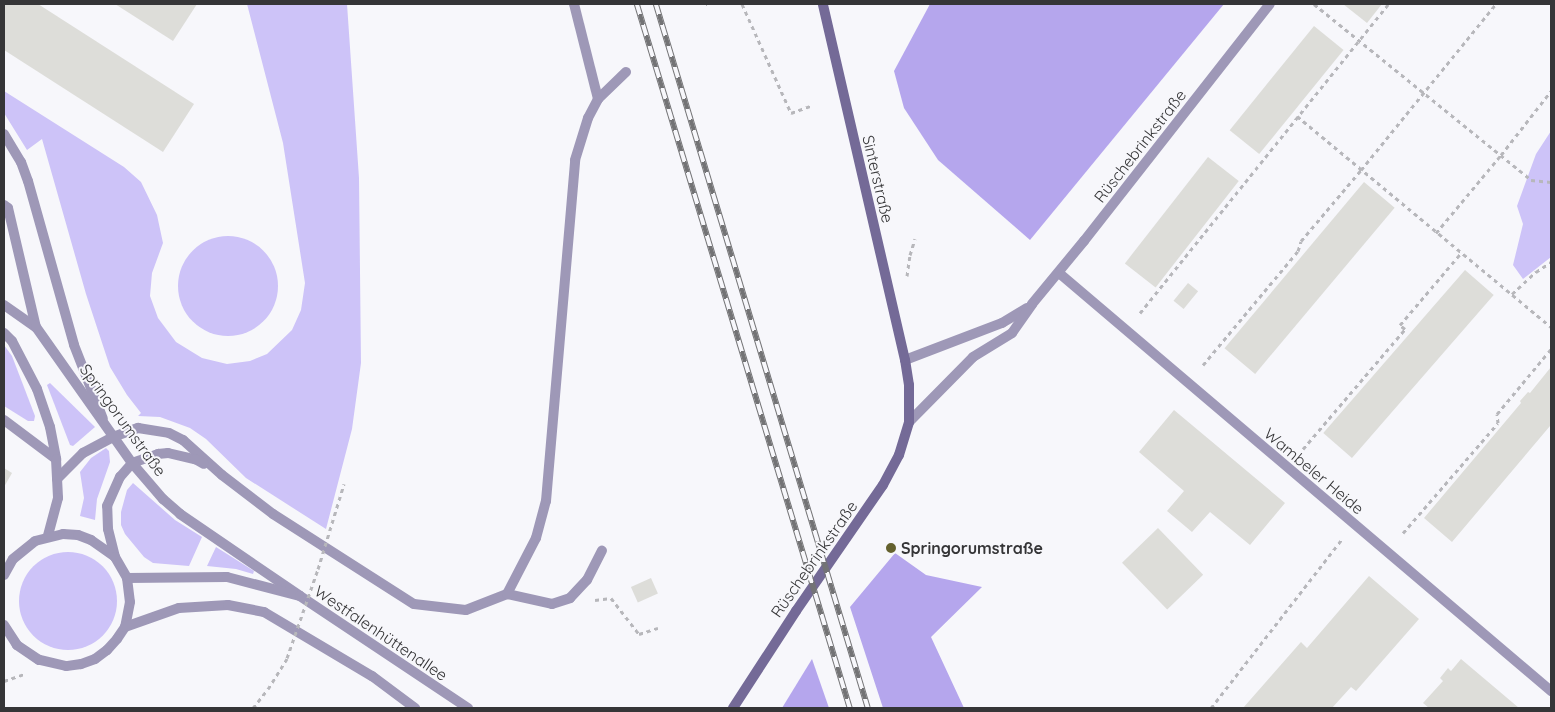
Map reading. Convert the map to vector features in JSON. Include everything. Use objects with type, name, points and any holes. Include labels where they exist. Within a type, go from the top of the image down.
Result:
[{"type":"street","points":[[574,4],[598,99]]},
{"type":"street","name":"Sinterstraße","points":[[823,4],[905,360]]},
{"type":"street","name":"Rüschebrinkstraße","points":[[909,422],[974,357],[1012,333],[1032,304],[1059,273],[1270,4]]},
{"type":"street","points":[[507,594],[536,538],[546,501],[576,160],[588,118],[598,99],[626,72]]},
{"type":"street","points":[[4,134],[21,162],[28,182],[74,345],[104,422]]},
{"type":"street","points":[[4,205],[8,208],[36,328]]},
{"type":"street","name":"Wambeler Heide","points":[[1059,273],[1551,691]]},
{"type":"street","name":"Rüschebrinkstraße","points":[[733,708],[796,611],[884,485],[899,456],[909,422],[909,385],[905,360],[1002,324],[1032,304]]},
{"type":"street","name":"Springorumstraße","points":[[4,305],[36,328],[132,463],[163,499],[180,514],[300,596]]},
{"type":"street","points":[[4,333],[12,341],[37,389],[50,427],[56,459],[58,498],[48,536]]},
{"type":"street","points":[[4,420],[56,459]]},
{"type":"street","points":[[58,479],[83,453],[113,437],[138,428],[169,433],[183,440],[222,475],[273,514],[414,604],[466,610],[507,594],[552,604],[570,598],[587,580],[602,551]]},
{"type":"street","points":[[4,624],[17,645],[27,654],[52,664],[66,666],[95,658],[107,650],[125,627],[130,602],[127,578],[115,557],[108,529],[108,506],[120,477],[132,463],[158,454],[178,454],[195,458],[222,475]]},
{"type":"street","points":[[4,572],[23,548],[48,536],[78,535],[92,540],[115,557]]},
{"type":"street","name":"Westfalenhüttenallee","points":[[127,578],[227,577],[300,596],[468,708]]},
{"type":"street","points":[[125,627],[179,608],[228,605],[264,612],[372,676],[415,708]]},
{"type":"path","points":[[742,4],[791,112],[813,105]]},
{"type":"path","points":[[1314,4],[1531,180],[1551,182]]},
{"type":"path","points":[[1140,313],[1388,4]]},
{"type":"path","points":[[1203,365],[1298,251],[1301,241],[1496,4]]},
{"type":"path","points":[[1436,233],[1501,155],[1551,90]]},
{"type":"path","points":[[1297,116],[1551,327]]},
{"type":"path","points":[[1303,449],[1405,329],[1400,325],[1462,254]]},
{"type":"path","points":[[1512,294],[1536,272],[1551,262]]},
{"type":"path","points":[[1403,533],[1498,423],[1497,414],[1551,349]]},
{"type":"path","points":[[253,708],[268,689],[287,658],[318,569],[344,484]]},
{"type":"path","points":[[1211,708],[1354,525]]},
{"type":"path","points":[[570,598],[589,601],[610,598],[639,634],[658,628]]},
{"type":"shaded area","points":[[247,4],[347,4],[359,178],[361,363],[352,429],[326,529],[246,478],[206,439],[190,428],[160,417],[138,416],[141,413],[127,395],[110,367],[86,294],[42,139],[27,150],[4,113],[4,91],[124,167],[141,182],[157,215],[163,243],[152,273],[150,296],[158,318],[176,342],[202,358],[227,364],[250,361],[267,354],[292,330],[301,310],[305,283],[283,143]]},
{"type":"shaded area","points":[[930,4],[1224,4],[1030,240],[938,160],[904,108],[894,71]]},
{"type":"shaded area","points":[[1551,131],[1551,257],[1523,279],[1513,265],[1523,224],[1517,206],[1536,154]]},
{"type":"shaded area","points":[[228,236],[247,239],[264,250],[275,267],[278,286],[275,305],[264,322],[247,333],[228,336],[209,333],[192,322],[181,305],[178,286],[181,267],[192,250],[209,239]]},
{"type":"shaded area","points":[[4,345],[12,356],[35,416],[34,421],[28,421],[4,406]]},
{"type":"shaded area","points":[[50,383],[95,427],[73,446],[70,445],[47,385]]},
{"type":"shaded area","points":[[106,448],[109,451],[110,462],[97,499],[95,520],[80,516],[84,498],[80,472],[91,458]]},
{"type":"shaded area","points":[[133,483],[175,520],[202,537],[189,566],[153,563],[144,557],[125,534],[121,525],[121,512],[127,490]]},
{"type":"shaded area","points":[[216,547],[254,571],[253,574],[236,569],[207,566]]},
{"type":"shaded area","points":[[68,552],[87,556],[103,566],[113,582],[117,601],[113,620],[103,636],[87,646],[68,650],[49,646],[33,636],[23,620],[19,601],[23,582],[33,566],[49,556]]},
{"type":"shaded area","points":[[895,553],[926,575],[982,587],[931,637],[964,708],[883,708],[850,607]]},
{"type":"shaded area","points":[[812,659],[829,708],[782,708]]},
{"type":"building","points":[[4,4],[38,4],[194,104],[163,152],[4,50]]},
{"type":"building","points":[[115,4],[197,4],[173,41]]},
{"type":"building","points":[[1343,4],[1382,4],[1367,23]]},
{"type":"building","points":[[1314,26],[1344,50],[1259,154],[1230,130]]},
{"type":"building","points":[[1208,157],[1239,181],[1156,287],[1125,263]]},
{"type":"building","points":[[1364,182],[1395,208],[1255,374],[1225,348]]},
{"type":"building","points":[[1465,270],[1494,295],[1352,458],[1323,433]]},
{"type":"building","points":[[1188,283],[1198,291],[1184,309],[1174,301]]},
{"type":"building","points":[[1551,367],[1550,426],[1452,542],[1424,518],[1521,403],[1520,401],[1528,392],[1530,393]]},
{"type":"building","points":[[1174,410],[1285,503],[1250,545],[1210,512],[1192,532],[1167,511],[1184,491],[1139,452]]},
{"type":"building","points":[[4,468],[12,473],[4,487]]},
{"type":"building","points":[[1158,528],[1203,575],[1167,609],[1122,563]]},
{"type":"building","points":[[1369,576],[1419,619],[1356,691],[1351,687],[1332,708],[1243,708],[1301,642],[1307,648]]},
{"type":"building","points":[[651,578],[658,594],[638,602],[631,587]]},
{"type":"building","points":[[1461,659],[1519,708],[1429,708],[1423,703],[1443,681],[1440,678],[1448,668],[1451,671]]},
{"type":"railway","points":[[637,4],[850,708]]},
{"type":"railway","points":[[656,4],[868,708]]},
{"type":"place","name":"Springorumstraße","points":[[891,548]]}]
